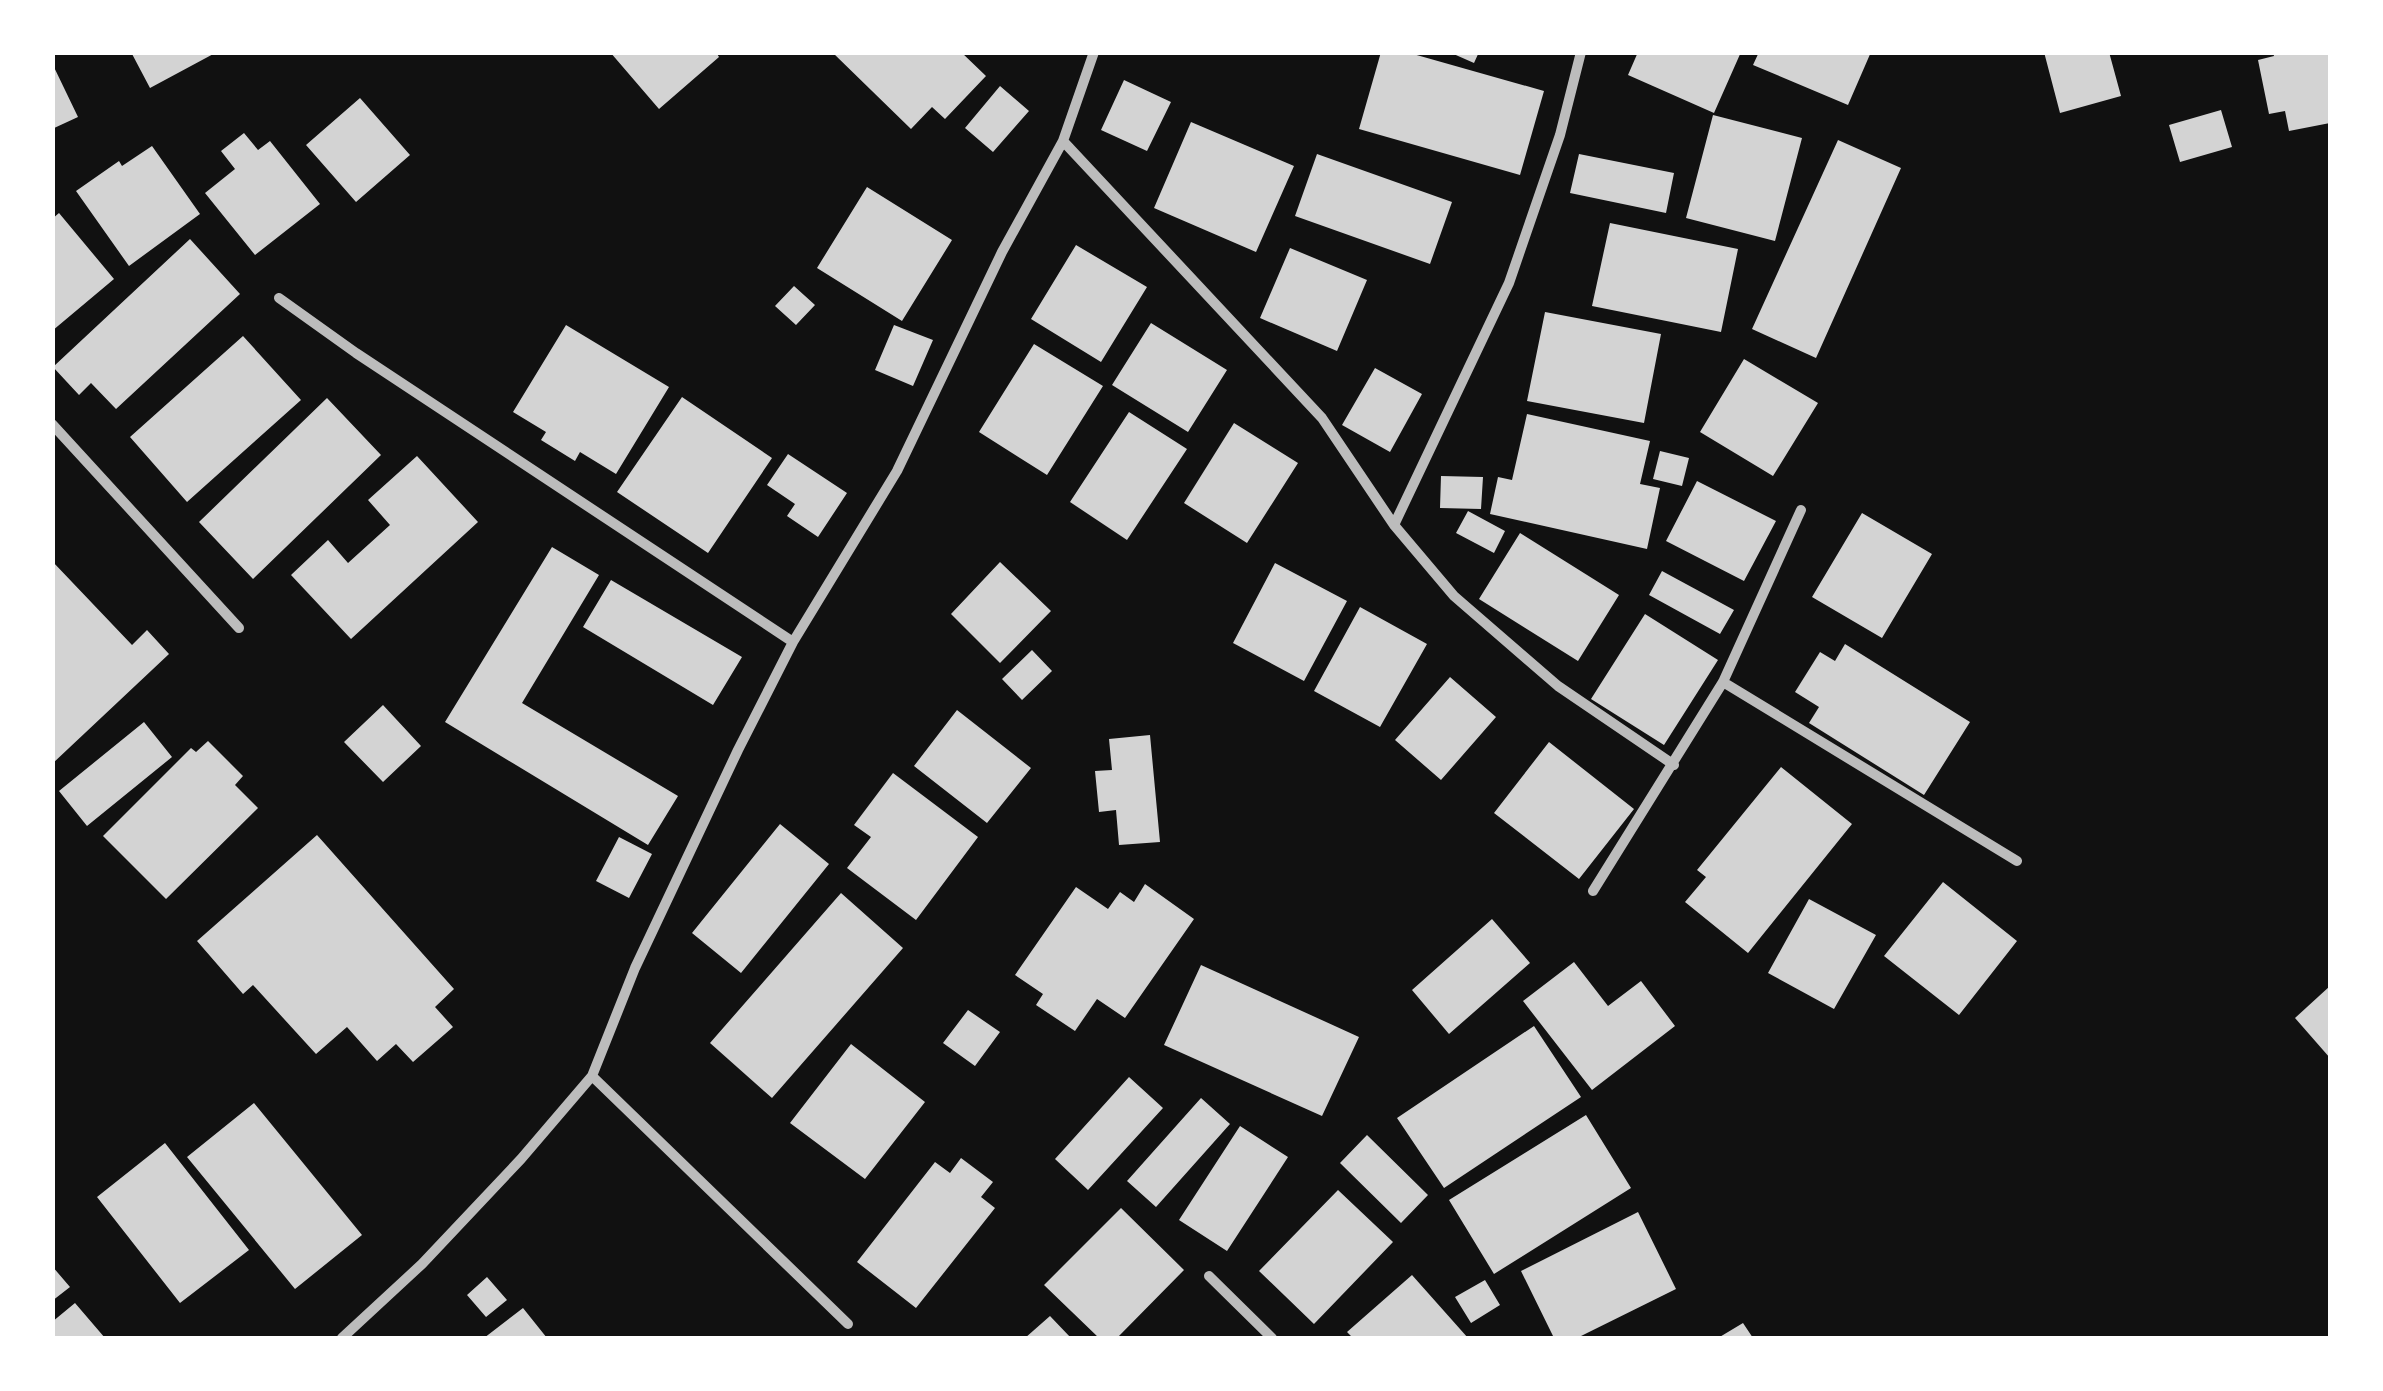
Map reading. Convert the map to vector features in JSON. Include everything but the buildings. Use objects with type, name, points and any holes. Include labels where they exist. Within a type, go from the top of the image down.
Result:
[{"type":"street","points":[[342,1338],[422,1264],[592,1076],[635,968],[794,642],[898,471],[1002,252],[1063,142],[1094,52]]},
{"type":"street","points":[[1394,525],[1509,282],[1560,135],[1582,52]]},
{"type":"street","points":[[1063,142],[1322,418],[1394,525],[1454,596],[1558,686],[1674,765]]},
{"type":"street","points":[[280,298],[372,364],[794,642]]},
{"type":"street","points":[[52,424],[239,628]]},
{"type":"street","points":[[1593,890],[1724,682],[1801,510]]},
{"type":"street","points":[[1724,682],[2017,861]]},
{"type":"street","points":[[592,1076],[848,1324]]},
{"type":"street","points":[[1210,1276],[1272,1338]]}]
